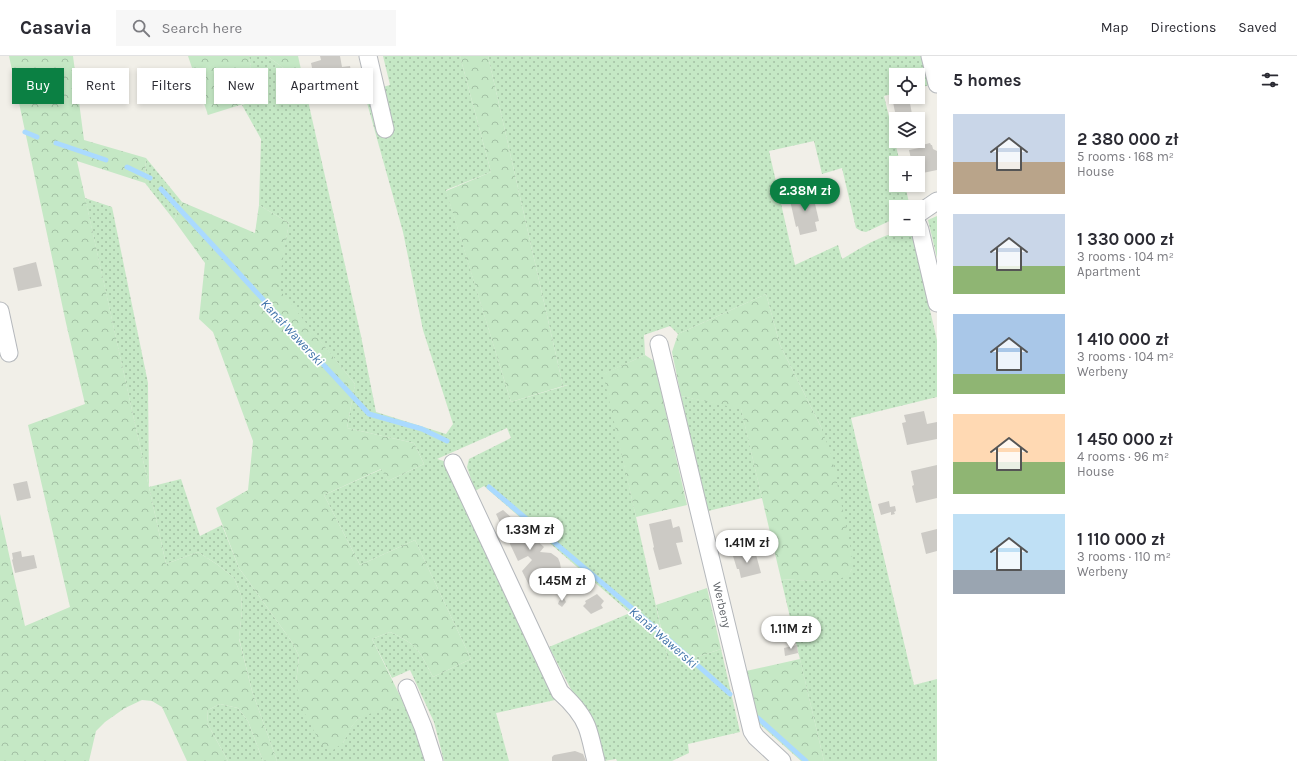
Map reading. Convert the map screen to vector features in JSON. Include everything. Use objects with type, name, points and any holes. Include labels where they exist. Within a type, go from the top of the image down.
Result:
[{"type":"street","points":[[368,56],[385,129]]},
{"type":"street","points":[[930,56],[937,84]]},
{"type":"street","points":[[925,209],[937,201]]},
{"type":"street","points":[[921,236],[937,302]]},
{"type":"street","points":[[0,311],[9,353]]},
{"type":"street","name":"Werbeny","points":[[659,344],[752,731],[756,737],[782,761]]},
{"type":"street","points":[[453,463],[560,692],[567,698],[583,719],[587,727],[596,761]]},
{"type":"street","points":[[407,688],[423,727],[434,761]]},
{"type":"green space","points":[[9,56],[73,56],[75,68],[72,68],[72,104],[79,104],[84,140],[146,158],[145,183],[77,161],[166,564],[198,552],[234,578],[241,595],[242,611],[239,639],[252,691],[277,761],[263,761],[248,721],[238,708],[220,704],[208,710],[207,723],[228,761],[187,761],[162,707],[152,701],[142,700],[125,708],[105,722],[96,731],[89,761],[0,761],[0,514],[25,626],[70,607],[28,425],[85,404],[66,323],[19,104],[64,104],[64,68],[12,68],[12,70]]},
{"type":"green space","points":[[188,56],[249,56],[251,68],[214,68],[214,104],[243,104],[208,115],[204,104],[206,104],[206,68],[192,68]]},
{"type":"green space","points":[[249,56],[267,56],[283,68],[276,68],[276,104],[309,104],[361,336],[376,412],[446,434],[453,424],[423,330],[403,232],[367,104],[373,104],[373,90],[390,85],[383,56],[460,56],[491,172],[446,190],[511,402],[568,385],[563,386],[488,56],[924,56],[930,85],[925,86],[925,68],[889,68],[889,95],[884,96],[889,117],[889,148],[896,148],[898,156],[889,156],[889,192],[907,192],[908,200],[889,200],[889,221],[866,232],[856,228],[842,168],[822,174],[814,141],[769,151],[795,265],[838,245],[842,259],[867,245],[889,235],[912,236],[937,340],[937,397],[851,418],[914,685],[937,679],[937,761],[824,761],[781,579],[815,581],[832,580],[848,575],[852,569],[821,427],[780,345],[766,294],[678,334],[670,326],[644,335],[645,355],[604,374],[668,660],[697,657],[721,649],[740,732],[688,744],[689,753],[672,761],[617,761],[616,759],[604,761],[575,697],[549,647],[630,613],[484,486],[475,491],[467,467],[469,459],[511,438],[507,428],[437,459],[447,462],[557,696],[555,700],[496,713],[509,761],[444,761],[434,722],[410,670],[392,678],[372,639],[390,632],[407,641],[421,654],[433,677],[471,659],[415,540],[360,565],[324,495],[382,469],[388,481],[424,464],[414,443],[347,428],[355,384],[277,288],[289,223],[259,205],[261,139],[242,105],[268,104],[268,68],[251,68]]},
{"type":"green space","points":[[267,56],[298,56],[301,68],[283,68]]},
{"type":"green space","points":[[460,56],[488,56],[563,386],[511,402],[446,191],[491,172]]},
{"type":"green space","points":[[146,158],[182,202],[174,220],[145,183]]},
{"type":"green space","points":[[85,198],[112,207],[148,383],[149,487],[181,479],[200,536],[222,525],[239,568],[292,642],[299,656],[296,683],[343,743],[353,724],[362,716],[380,710],[405,706],[416,728],[425,761],[277,761],[252,691],[239,638],[242,611],[241,595],[234,578],[198,552],[166,564]]},
{"type":"green space","points":[[182,202],[255,233],[259,205],[289,223],[278,288],[355,384],[347,428],[414,443],[424,464],[388,481],[381,469],[324,495],[360,565],[415,540],[471,659],[433,677],[421,654],[407,641],[390,632],[372,639],[405,706],[372,713],[359,718],[352,726],[343,743],[333,750],[325,748],[319,741],[300,704],[296,683],[299,656],[292,642],[239,568],[216,508],[248,490],[253,441],[213,332],[199,319],[205,263],[174,220]]},
{"type":"green space","points":[[937,216],[937,258],[928,220]]},
{"type":"green space","points":[[766,294],[780,345],[821,427],[831,454],[852,555],[852,569],[848,576],[823,581],[781,579],[741,409],[681,396],[672,352],[678,334]]},
{"type":"green space","points":[[645,355],[654,361],[687,505],[636,517],[603,374]]},
{"type":"green space","points":[[681,396],[741,408],[762,498],[708,511]]},
{"type":"green space","points":[[707,588],[721,649],[697,657],[668,660],[656,605]]},
{"type":"green space","points":[[800,659],[824,761],[801,761],[756,721],[746,671]]},
{"type":"green space","points":[[220,704],[238,708],[248,721],[263,761],[228,761],[207,723],[208,710]]},
{"type":"building","points":[[320,56],[340,56],[342,67],[350,66],[350,68],[312,68],[311,63],[321,60]]},
{"type":"building","points":[[893,104],[910,104],[912,112],[895,112]]},
{"type":"building","points":[[930,143],[933,149],[937,151],[937,170],[925,173],[925,156],[910,156],[909,150],[925,148],[925,144]]},
{"type":"building","points":[[812,191],[819,221],[815,222],[817,231],[800,235],[798,226],[796,227],[789,196]]},
{"type":"building","points":[[36,262],[42,286],[18,291],[13,268]]},
{"type":"building","points":[[924,411],[927,424],[937,422],[937,439],[907,445],[902,423],[906,422],[904,415]]},
{"type":"building","points":[[937,465],[937,498],[916,503],[912,486],[914,485],[911,471]]},
{"type":"building","points":[[27,481],[31,498],[17,501],[13,484]]},
{"type":"building","points":[[889,501],[890,507],[895,506],[895,514],[891,515],[891,512],[881,515],[878,504]]},
{"type":"building","points":[[503,510],[544,547],[540,552],[551,553],[558,558],[561,569],[555,579],[544,582],[536,578],[529,585],[522,571],[532,560],[528,556],[518,561],[496,514]]},
{"type":"building","points":[[671,519],[673,528],[679,526],[680,528],[683,542],[676,543],[682,564],[659,570],[649,524]]},
{"type":"building","points":[[937,529],[937,551],[926,554],[921,533]]},
{"type":"building","points":[[21,551],[22,557],[34,555],[37,568],[15,573],[12,553]]},
{"type":"building","points":[[755,551],[761,573],[741,578],[733,556]]},
{"type":"building","points":[[597,594],[604,601],[601,605],[603,608],[591,614],[583,606],[586,603],[585,601]]},
{"type":"building","points":[[564,598],[566,602],[562,607],[558,604],[559,601]]},
{"type":"building","points":[[797,645],[798,653],[785,656],[784,648]]},
{"type":"building","points":[[575,751],[583,754],[586,761],[552,761],[552,757],[554,755]]},
{"type":"waterway","name":"Kanał Wawerski","points":[[25,132],[37,137]]},
{"type":"waterway","name":"Kanał Wawerski","points":[[56,143],[106,160]]},
{"type":"waterway","name":"Kanał Wawerski","points":[[127,167],[150,178]]},
{"type":"waterway","name":"Kanał Wawerski","points":[[161,189],[369,414],[422,429],[447,441]]},
{"type":"waterway","name":"Kanał Wawerski","points":[[489,487],[660,632],[730,694]]},
{"type":"waterway","name":"Kanał Wawerski","points":[[758,718],[806,761]]}]
